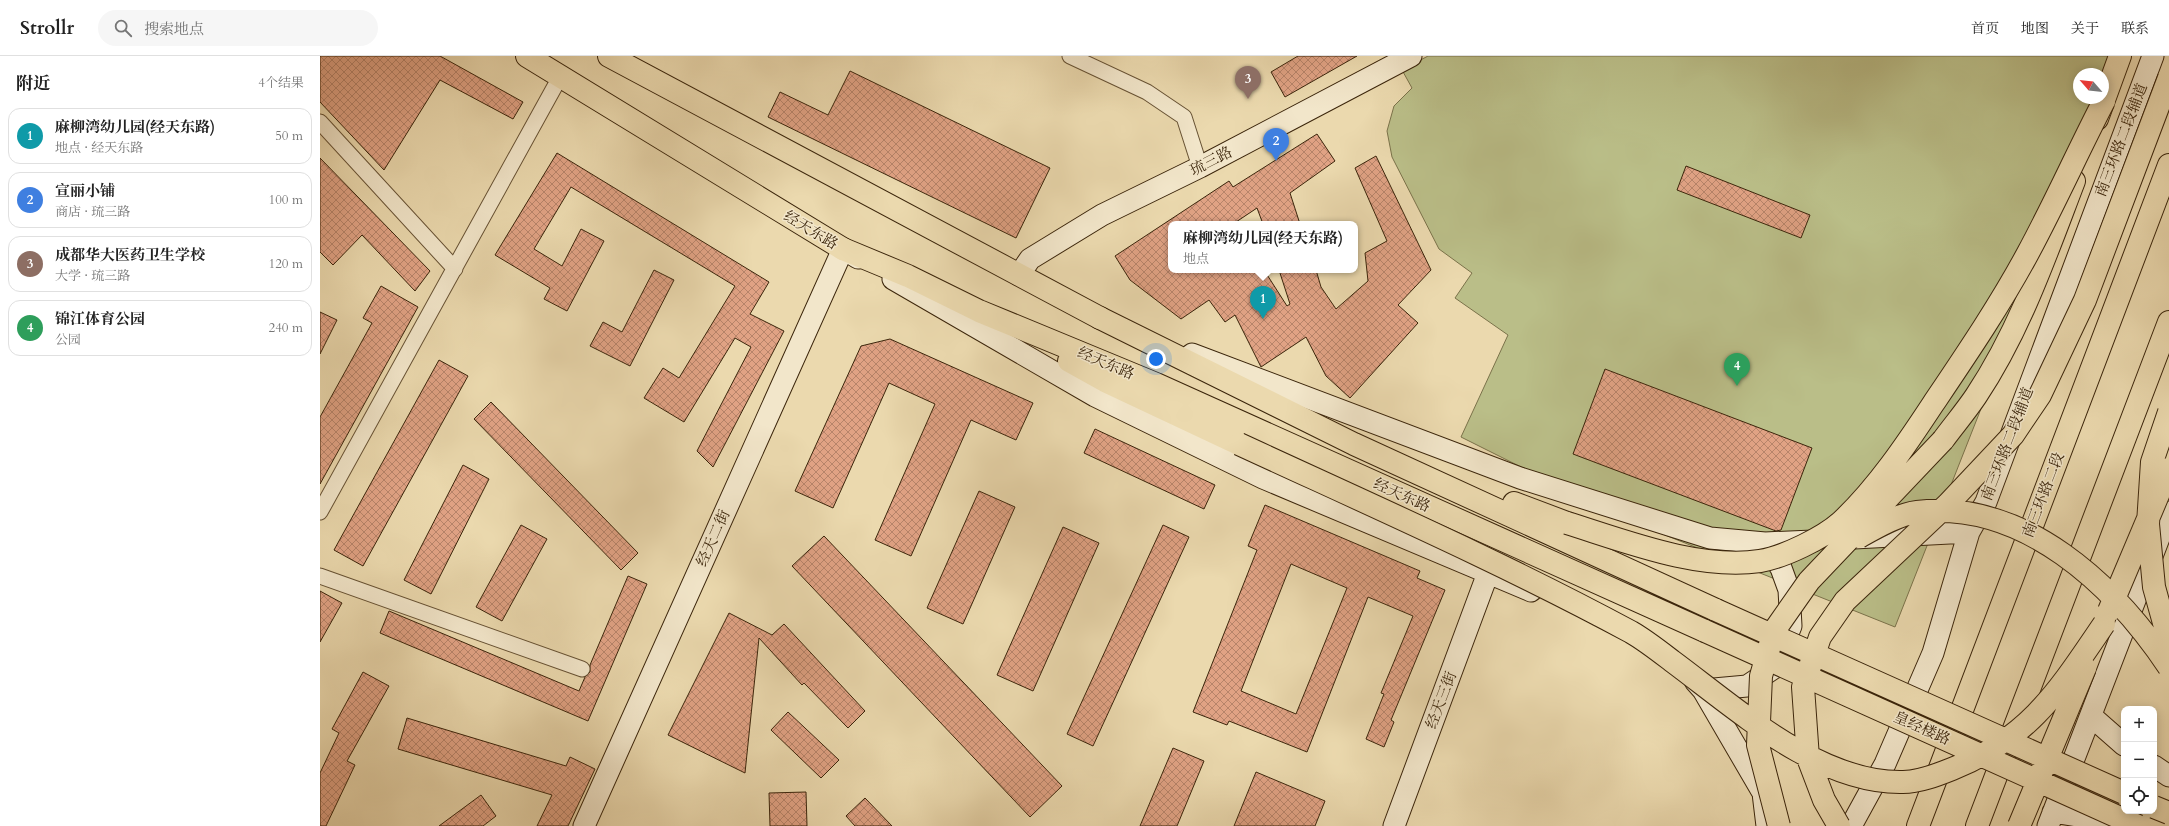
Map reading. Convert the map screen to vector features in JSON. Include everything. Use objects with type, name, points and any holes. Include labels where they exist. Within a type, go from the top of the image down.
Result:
[{"type":"main road","name":"经天东路","points":[[527,56],[843,249],[908,276],[979,311],[1156,384],[1705,631]]},
{"type":"main road","name":"经天东路","points":[[609,56],[1100,318],[1354,444],[1716,610]]},
{"type":"main road","points":[[2109,87],[2120,56]]},
{"type":"main road","points":[[1839,826],[1824,800],[1808,758],[1803,687],[1820,637],[1844,601],[1948,504],[2013,435],[2040,395],[2085,300],[2169,78]]},
{"type":"main road","points":[[1354,444],[1567,523],[1660,552],[1725,563],[1761,561],[1808,544],[1840,522],[1870,490],[1903,448],[2002,298],[2028,253],[2102,104]]},
{"type":"main road","points":[[1779,826],[1758,745],[1761,676],[1774,631],[1809,581],[1942,440],[1976,397],[2024,307],[2043,262],[2103,104]]},
{"type":"main road","name":"南三环路二段","points":[[1918,826],[2169,165]]},
{"type":"main road","points":[[979,311],[1106,381],[1496,563],[1634,633],[1771,733],[1807,757],[1846,774],[1875,782],[1906,782],[1936,776],[1973,761],[2006,741],[2033,719],[2064,684],[2104,624]]},
{"type":"main road","points":[[1977,826],[2169,322]]},
{"type":"main road","points":[[2169,412],[2152,462],[2148,524],[2154,587],[2169,641]]},
{"type":"main road","points":[[2019,826],[2169,469]]},
{"type":"main road","points":[[1841,548],[1877,526],[1916,512],[1968,512],[2000,523],[2052,545],[2095,578],[2152,641],[2169,667]]},
{"type":"main road","name":"皇经楼路","points":[[1716,610],[2121,792]]},
{"type":"main road","name":"皇经楼路","points":[[1705,631],[2138,826]]},
{"type":"main road","points":[[2157,807],[2169,813]]},
{"type":"street","points":[[1070,56],[1147,92],[1184,117],[1200,167]]},
{"type":"street","name":"琉三路","points":[[1020,275],[1030,259],[1102,215],[1200,167],[1411,56]]},
{"type":"street","name":"南三环路二段辅道","points":[[1851,826],[1885,764],[1933,653],[1969,532],[1986,502],[2153,56]]},
{"type":"street","points":[[320,512],[560,77]]},
{"type":"street","points":[[320,122],[455,269]]},
{"type":"street","points":[[843,249],[1094,396],[1263,478],[1668,649],[1703,690],[1763,793],[1768,826]]},
{"type":"street","name":"经天二街","points":[[584,826],[843,249]]},
{"type":"street","points":[[1100,318],[1520,478],[1710,538],[1765,543],[1969,532]]},
{"type":"street","points":[[2105,826],[2084,817],[2051,819],[2169,512]]},
{"type":"street","points":[[1703,690],[1748,686],[1774,668],[1791,626],[1789,590],[1781,568],[1765,543]]},
{"type":"street","name":"经天三街","points":[[1394,826],[1488,573]]},
{"type":"street","points":[[320,576],[582,669]]},
{"type":"street","points":[[2091,716],[2121,743]]},
{"type":"street","points":[[2157,768],[2169,776]]},
{"type":"green space","points":[[1428,56],[2120,56],[2109,84],[2109,68],[2073,68],[2073,104],[2101,104],[1895,627],[1625,519],[1461,437],[1508,335],[1455,298],[1472,273],[1439,249],[1392,157],[1387,131],[1394,106],[1412,88],[1402,70]]},
{"type":"building","points":[[320,56],[440,56],[523,102],[513,119],[440,80],[384,170],[320,102]]},
{"type":"building","points":[[1298,56],[1357,56],[1285,97],[1271,72]]},
{"type":"building","points":[[850,71],[1050,168],[1016,238],[768,117],[780,92],[828,115]]},
{"type":"building","points":[[1317,134],[1335,161],[1290,193],[1299,221],[1262,221],[1257,208],[1238,221],[1168,221],[1229,181],[1233,187]]},
{"type":"building","points":[[557,153],[769,282],[750,314],[784,331],[713,467],[697,451],[751,347],[735,338],[684,422],[644,398],[663,368],[679,378],[735,286],[571,187],[534,249],[562,266],[581,229],[604,241],[567,311],[544,299],[550,288],[495,255]]},
{"type":"building","points":[[1376,156],[1431,270],[1398,305],[1418,323],[1350,398],[1326,376],[1306,337],[1261,367],[1235,315],[1225,322],[1209,300],[1181,319],[1130,280],[1115,256],[1168,221],[1168,273],[1266,273],[1287,306],[1290,304],[1280,273],[1317,273],[1321,287],[1336,309],[1368,281],[1365,253],[1387,241],[1355,168]]},
{"type":"building","points":[[320,158],[430,271],[415,291],[362,235],[333,265],[320,252]]},
{"type":"building","points":[[1686,166],[1810,215],[1801,238],[1677,190]]},
{"type":"building","points":[[654,270],[674,280],[630,366],[590,346],[603,322],[622,332]]},
{"type":"building","points":[[381,286],[418,307],[320,484],[320,417],[372,323],[363,318]]},
{"type":"building","points":[[320,312],[337,320],[320,354]]},
{"type":"building","points":[[890,339],[1033,403],[1016,440],[971,420],[911,556],[875,540],[935,404],[889,383],[833,508],[795,491],[861,346]]},
{"type":"building","points":[[439,360],[468,376],[363,566],[334,550]]},
{"type":"building","points":[[1605,369],[1812,448],[1781,530],[1776,531],[1573,454]]},
{"type":"building","points":[[491,402],[638,553],[621,570],[474,419]]},
{"type":"building","points":[[1095,429],[1215,485],[1204,509],[1084,453]]},
{"type":"building","points":[[463,465],[489,479],[431,594],[404,580]]},
{"type":"building","points":[[979,491],[1015,507],[963,624],[927,608]]},
{"type":"building","points":[[1265,505],[1420,571],[1417,578],[1445,590],[1391,720],[1394,722],[1384,747],[1366,739],[1384,694],[1381,693],[1413,616],[1368,597],[1307,752],[1229,721],[1227,725],[1193,712],[1257,550],[1248,546]],"holes":[[[1291,564],[1347,588],[1296,714],[1241,691]]]},
{"type":"building","points":[[521,525],[547,539],[502,621],[476,607]]},
{"type":"building","points":[[1163,525],[1189,537],[1093,746],[1067,734]]},
{"type":"building","points":[[1063,527],[1099,543],[1033,691],[997,675]]},
{"type":"building","points":[[824,536],[1062,786],[1030,817],[792,566]]},
{"type":"building","points":[[628,576],[647,584],[588,721],[380,633],[389,611],[579,691],[585,677],[590,672],[590,665]]},
{"type":"building","points":[[320,591],[342,603],[320,642]]},
{"type":"building","points":[[729,613],[772,635],[784,624],[865,711],[848,728],[804,683],[802,685],[759,638],[745,773],[668,735]]},
{"type":"building","points":[[363,672],[389,686],[347,761],[355,765],[326,826],[320,826],[320,773],[339,733],[332,729]]},
{"type":"building","points":[[788,712],[839,760],[821,778],[771,730]]},
{"type":"building","points":[[407,718],[566,766],[570,757],[595,769],[568,826],[537,826],[552,795],[398,749]]},
{"type":"building","points":[[1173,748],[1204,761],[1177,826],[1140,826]]},
{"type":"building","points":[[1256,772],[1325,801],[1315,826],[1234,826]]},
{"type":"building","points":[[806,792],[807,826],[770,826],[769,793]]},
{"type":"building","points":[[481,795],[496,816],[483,826],[439,826]]},
{"type":"building","points":[[865,798],[892,826],[855,826],[846,816]]},
{"type":"place","name":"成都华大医药卫生学校","points":[[1248,99]]},
{"type":"place","name":"宣丽小铺","points":[[1276,161]]},
{"type":"place","name":"麻柳湾幼儿园(经天东路)","points":[[1263,319]]},
{"type":"place","name":"锦江体育公园","points":[[1737,386]]}]
